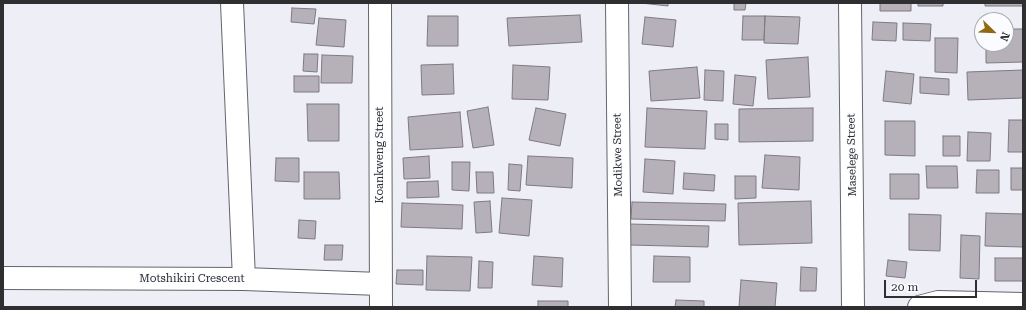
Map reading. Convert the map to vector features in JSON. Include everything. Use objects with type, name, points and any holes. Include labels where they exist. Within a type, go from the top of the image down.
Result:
[{"type":"street","points":[[232,3],[244,279]]},
{"type":"street","name":"Koankweng Street","points":[[380,3],[381,307]]},
{"type":"street","name":"Modikwe Street","points":[[617,3],[620,307]]},
{"type":"street","name":"Maselege Street","points":[[850,3],[853,307]]},
{"type":"street","name":"Motshikiri Crescent","points":[[3,278],[244,279],[380,284]]},
{"type":"street","points":[[919,307],[938,302],[1023,304]]},
{"type":"building","points":[[641,3],[668,3],[668,6]]},
{"type":"building","points":[[734,3],[746,3],[745,10],[734,10]]},
{"type":"building","points":[[880,3],[911,3],[911,11],[880,11]]},
{"type":"building","points":[[918,3],[943,3],[943,6],[918,6]]},
{"type":"building","points":[[985,3],[1023,3],[1023,6],[985,6]]},
{"type":"building","points":[[292,8],[316,9],[314,24],[291,22]]},
{"type":"building","points":[[580,15],[582,42],[509,46],[507,18]]},
{"type":"building","points":[[428,16],[458,16],[458,46],[427,46]]},
{"type":"building","points":[[743,16],[765,16],[764,40],[742,40]]},
{"type":"building","points":[[765,16],[800,17],[798,44],[764,43]]},
{"type":"building","points":[[645,17],[676,20],[673,47],[642,44]]},
{"type":"building","points":[[319,18],[346,20],[344,47],[316,45]]},
{"type":"building","points":[[873,22],[897,23],[896,41],[872,40]]},
{"type":"building","points":[[903,23],[931,24],[930,41],[903,40]]},
{"type":"building","points":[[1014,29],[1023,29],[1023,62],[986,63],[986,52],[1014,52]]},
{"type":"building","points":[[935,38],[958,38],[957,73],[935,72]]},
{"type":"building","points":[[304,54],[318,54],[317,72],[303,71]]},
{"type":"building","points":[[322,55],[353,56],[352,83],[321,83]]},
{"type":"building","points":[[808,57],[810,97],[768,99],[766,60]]},
{"type":"building","points":[[453,64],[454,94],[422,95],[421,65]]},
{"type":"building","points":[[513,65],[550,67],[548,100],[512,99]]},
{"type":"building","points":[[697,67],[700,98],[651,101],[649,71]]},
{"type":"building","points":[[705,70],[724,71],[723,101],[704,100]]},
{"type":"building","points":[[1023,70],[1023,98],[968,100],[967,72]]},
{"type":"building","points":[[886,71],[914,74],[911,104],[883,101]]},
{"type":"building","points":[[735,75],[756,77],[753,106],[733,104]]},
{"type":"building","points":[[294,76],[319,76],[319,92],[294,92]]},
{"type":"building","points":[[920,77],[949,79],[949,95],[920,93]]},
{"type":"building","points":[[307,104],[339,104],[339,141],[308,141]]},
{"type":"building","points":[[488,107],[494,145],[473,148],[467,111]]},
{"type":"building","points":[[536,108],[566,114],[560,146],[529,140]]},
{"type":"building","points":[[647,108],[707,111],[705,149],[645,147]]},
{"type":"building","points":[[813,108],[813,141],[739,142],[739,109]]},
{"type":"building","points":[[460,112],[463,147],[410,150],[408,117]]},
{"type":"building","points":[[1009,120],[1023,120],[1023,152],[1008,152]]},
{"type":"building","points":[[885,121],[915,121],[915,156],[885,155]]},
{"type":"building","points":[[715,124],[728,124],[728,140],[715,139]]},
{"type":"building","points":[[968,132],[991,133],[990,161],[967,161]]},
{"type":"building","points":[[943,136],[960,136],[960,156],[943,156]]},
{"type":"building","points":[[765,155],[800,157],[799,190],[762,188]]},
{"type":"building","points":[[429,156],[430,178],[404,179],[403,158]]},
{"type":"building","points":[[528,156],[573,158],[572,188],[526,185]]},
{"type":"building","points":[[276,158],[299,158],[299,182],[275,181]]},
{"type":"building","points":[[645,159],[675,161],[673,194],[643,192]]},
{"type":"building","points":[[452,162],[470,162],[469,191],[452,190]]},
{"type":"building","points":[[509,164],[522,165],[520,191],[508,190]]},
{"type":"building","points":[[926,166],[957,166],[958,188],[927,188]]},
{"type":"building","points":[[1011,168],[1023,168],[1023,190],[1011,190]]},
{"type":"building","points":[[977,170],[999,170],[999,193],[976,193]]},
{"type":"building","points":[[304,172],[339,172],[340,199],[304,199]]},
{"type":"building","points":[[476,172],[493,172],[494,193],[477,193]]},
{"type":"building","points":[[684,173],[715,175],[714,191],[683,189]]},
{"type":"building","points":[[890,174],[919,174],[919,199],[890,199]]},
{"type":"building","points":[[735,176],[756,176],[756,198],[735,199]]},
{"type":"building","points":[[438,181],[439,197],[407,198],[407,182]]},
{"type":"building","points":[[502,198],[532,200],[529,236],[499,233]]},
{"type":"building","points":[[490,201],[492,232],[476,233],[474,202]]},
{"type":"building","points":[[811,201],[812,243],[739,245],[738,203]]},
{"type":"building","points":[[632,202],[726,204],[725,221],[631,219]]},
{"type":"building","points":[[402,203],[463,205],[462,229],[401,227]]},
{"type":"building","points":[[986,213],[1023,214],[1023,247],[985,246]]},
{"type":"building","points":[[909,214],[941,215],[940,251],[909,250]]},
{"type":"building","points":[[299,220],[316,221],[315,239],[298,238]]},
{"type":"building","points":[[629,224],[709,226],[708,247],[629,245]]},
{"type":"building","points":[[961,235],[980,236],[979,279],[960,278]]},
{"type":"building","points":[[325,245],[343,245],[342,260],[324,260]]},
{"type":"building","points":[[427,256],[472,257],[470,291],[426,290]]},
{"type":"building","points":[[534,256],[563,258],[562,287],[532,285]]},
{"type":"building","points":[[654,256],[690,257],[690,282],[653,282]]},
{"type":"building","points":[[995,258],[1023,258],[1023,281],[995,281]]},
{"type":"building","points":[[888,260],[907,262],[905,278],[886,276]]},
{"type":"building","points":[[479,261],[493,262],[492,288],[478,288]]},
{"type":"building","points":[[801,267],[817,268],[816,291],[800,291]]},
{"type":"building","points":[[397,270],[423,270],[423,285],[396,284]]},
{"type":"building","points":[[741,280],[777,283],[775,307],[739,307]]},
{"type":"building","points":[[676,300],[704,301],[704,307],[675,307]]},
{"type":"building","points":[[538,301],[568,301],[568,307],[538,307]]}]
